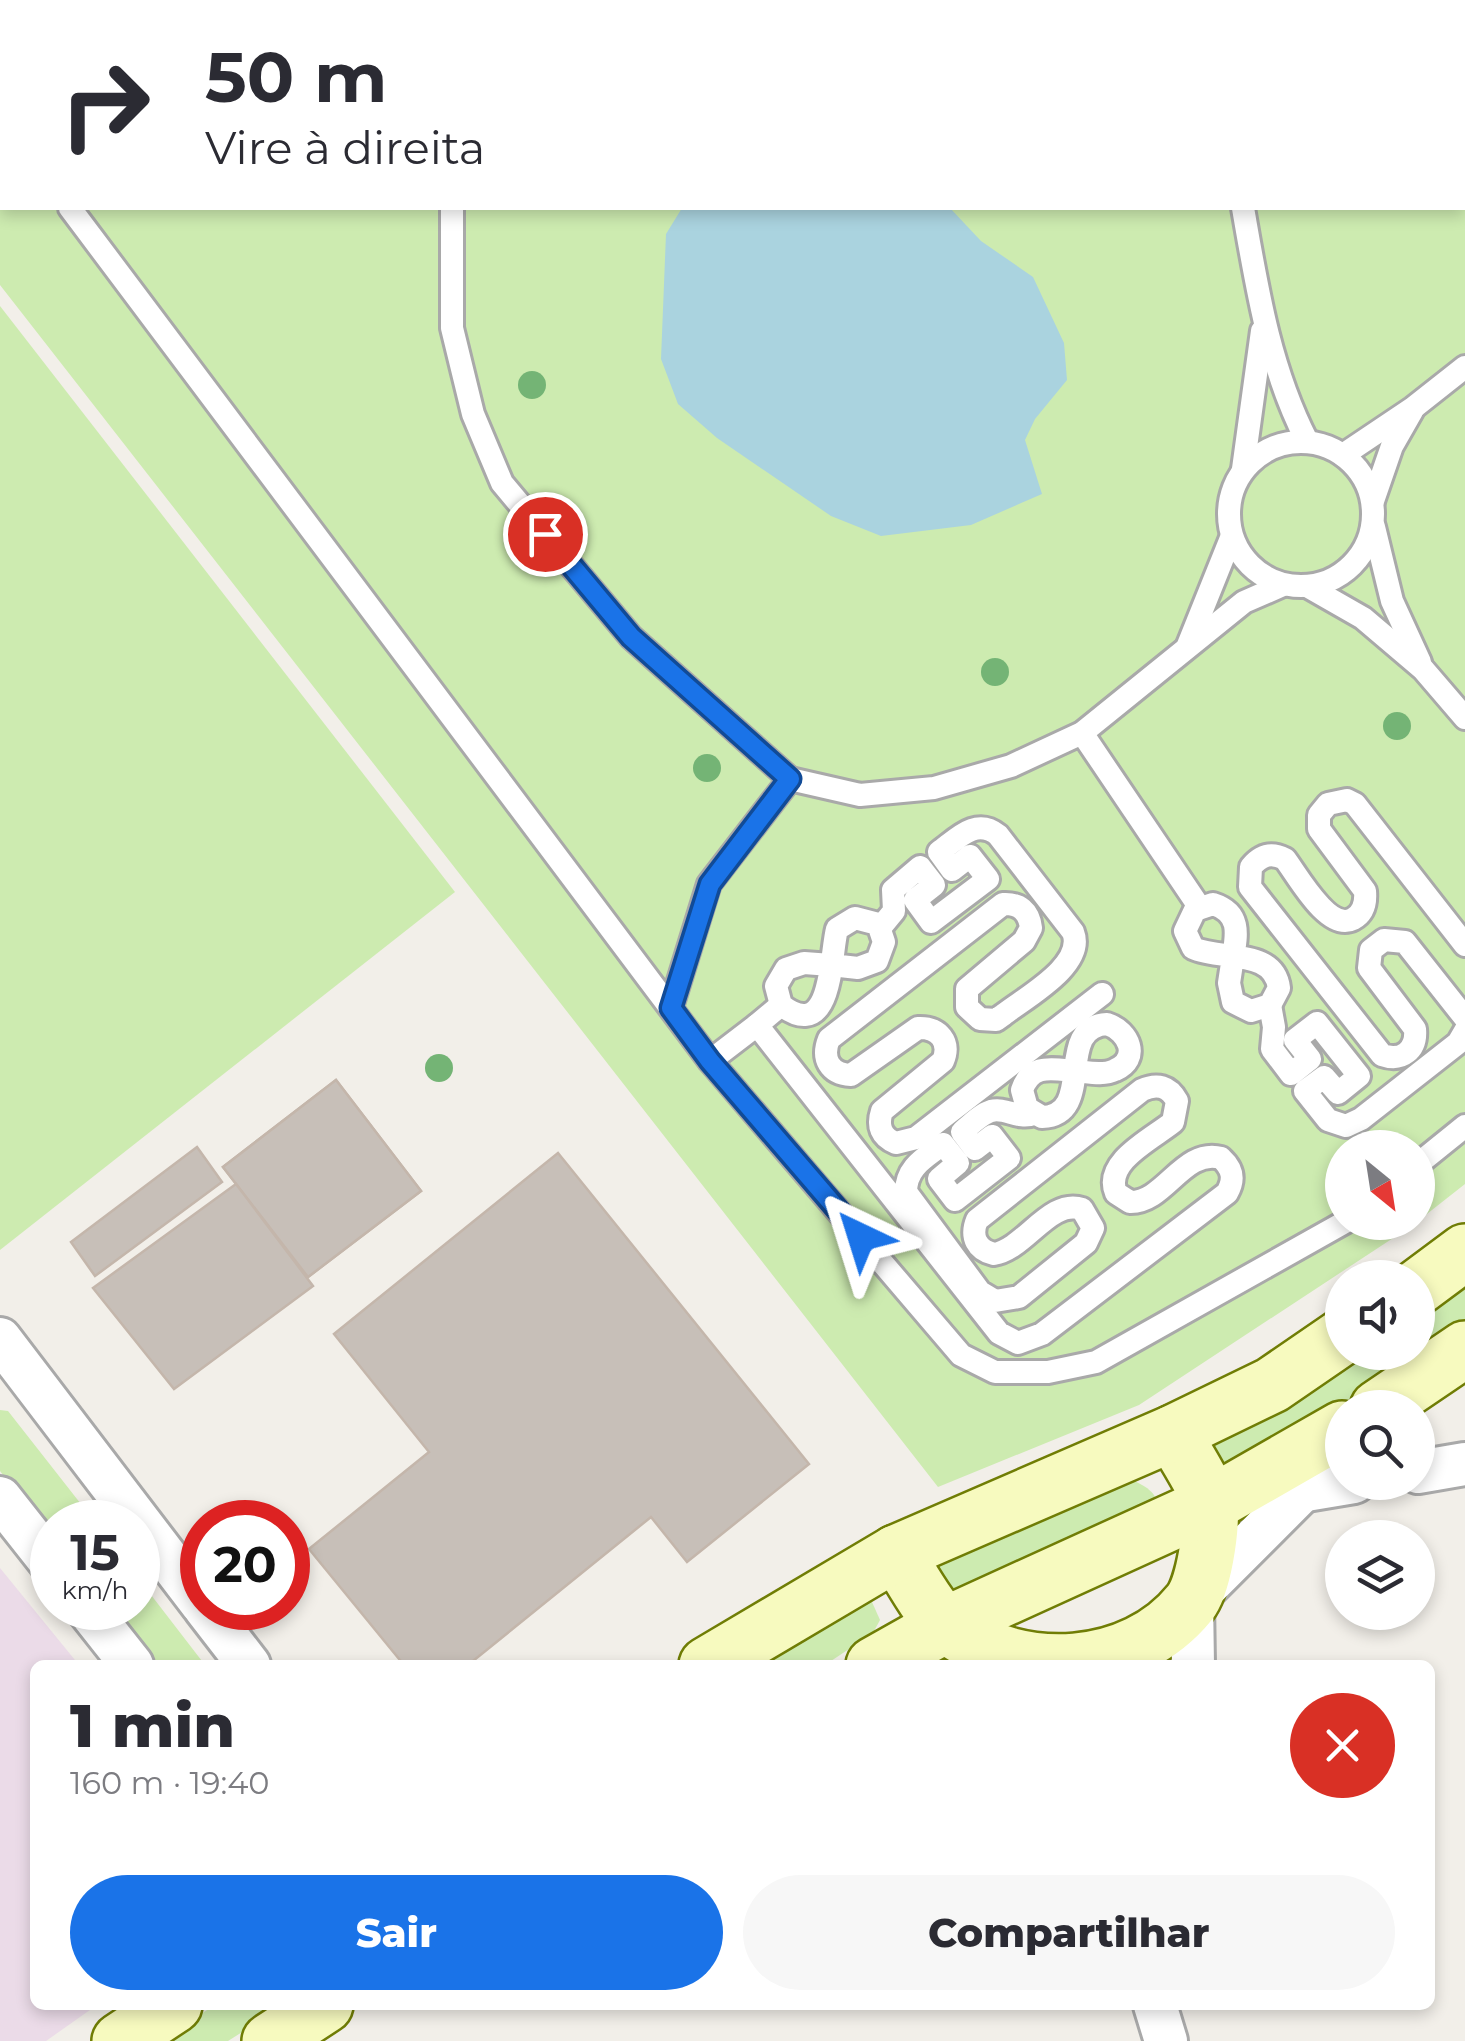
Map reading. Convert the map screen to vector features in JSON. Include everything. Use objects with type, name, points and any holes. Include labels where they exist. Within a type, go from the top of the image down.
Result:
[{"type":"main road","points":[[1435,1274],[1465,1252]]},
{"type":"main road","points":[[716,1660],[896,1553],[1172,1433],[1272,1385],[1325,1349]]},
{"type":"main road","points":[[1405,1390],[1465,1349]]},
{"type":"main road","points":[[1095,1660],[1126,1650],[1164,1628],[1192,1600],[1206,1550],[1211,1504],[1172,1433]]},
{"type":"main road","points":[[887,1660],[945,1625],[1211,1504],[1325,1439]]},
{"type":"main road","points":[[896,1553],[945,1625],[980,1646],[1030,1660]]},
{"type":"main road","points":[[120,2041],[166,2010]]},
{"type":"main road","points":[[270,2041],[317,2010]]},
{"type":"street","points":[[3,1350],[180,1575]]},
{"type":"street","points":[[1435,1469],[1465,1464]]},
{"type":"street","points":[[1211,1504],[1325,1487]]},
{"type":"street","points":[[1193,1660],[1192,1600],[1302,1491]]},
{"type":"street","points":[[0,1498],[30,1536]]},
{"type":"street","points":[[104,1630],[128,1660]]},
{"type":"street","points":[[222,1630],[245,1660]]},
{"type":"street","points":[[1157,2010],[1166,2041]]},
{"type":"lane","points":[[72,210],[710,1061],[961,1355],[995,1372],[1048,1372],[1096,1362],[1325,1233]]},
{"type":"lane","points":[[452,210],[452,328],[473,414],[502,484],[631,637],[790,779],[860,794],[934,788],[1010,766],[1082,733],[1244,602],[1283,585]]},
{"type":"lane","points":[[1243,210],[1263,322],[1290,408],[1307,441]]},
{"type":"lane","points":[[1263,322],[1243,469],[1232,490],[1227,514],[1232,538],[1243,559],[1261,575],[1283,585],[1307,586],[1331,580],[1350,567],[1366,548],[1392,446],[1413,408]]},
{"type":"lane","points":[[1343,455],[1465,367]]},
{"type":"lane","points":[[1243,469],[1272,448],[1307,441],[1330,446],[1365,478],[1392,601],[1423,670]]},
{"type":"lane","points":[[1187,648],[1232,538]]},
{"type":"lane","points":[[1307,586],[1362,618],[1423,670],[1465,718]]},
{"type":"lane","points":[[1082,733],[1200,908]]},
{"type":"lane","points":[[671,1008],[710,884],[790,779]]},
{"type":"lane","points":[[1465,945],[1355,804],[1347,800],[1328,804],[1318,822],[1365,891],[1358,916],[1344,922],[1329,918],[1285,859],[1264,856],[1251,867],[1250,887],[1382,1055],[1399,1057],[1407,1053],[1416,1035],[1415,1028],[1369,968],[1372,950],[1384,940],[1405,942],[1465,1018]]},
{"type":"lane","points":[[880,928],[894,911],[893,890],[920,866],[934,885],[915,900],[932,922],[988,879],[970,856],[952,870],[938,852],[969,830],[987,828],[998,835],[1073,932],[1077,946],[1070,962],[1003,1015],[996,1020],[980,1019],[966,1007],[968,989],[1024,941],[1031,928],[1020,906],[1002,904],[829,1039],[825,1056],[829,1065],[835,1071],[851,1074],[918,1028],[935,1030],[942,1036],[946,1053],[943,1061],[882,1111],[880,1128],[884,1136],[896,1143],[916,1138],[1102,994]]},
{"type":"lane","points":[[1270,1005],[1251,1011],[1233,1002],[1228,983],[1233,957],[1237,935],[1230,913],[1213,904],[1190,916],[1185,931],[1193,948],[1204,954],[1233,957],[1258,960],[1274,971],[1278,988],[1270,1005],[1272,1049],[1291,1074],[1310,1058],[1296,1040],[1318,1023],[1359,1076],[1338,1093],[1324,1076],[1305,1091],[1328,1120],[1346,1126],[1361,1118],[1458,1043],[1465,1031]]},
{"type":"lane","points":[[782,1006],[776,986],[786,969],[804,963],[831,966],[858,968],[877,960],[884,942],[880,928],[867,918],[844,922],[837,928],[831,966],[829,986],[821,1006],[801,1014],[782,1006]]},
{"type":"lane","points":[[710,1061],[782,1006]]},
{"type":"lane","points":[[757,1025],[999,1333],[1018,1342],[1042,1334],[1226,1192],[1232,1178],[1221,1158],[1206,1157],[1193,1162],[1146,1199],[1130,1202],[1116,1193],[1112,1179],[1116,1166],[1177,1116],[1177,1101],[1167,1089],[1159,1086],[1142,1090],[976,1220],[976,1242],[994,1254],[1008,1249],[1069,1206],[1087,1213],[1093,1228],[1086,1243],[1019,1297],[994,1301],[980,1292],[906,1192],[907,1179],[914,1167],[943,1144],[958,1164],[939,1179],[955,1200],[1009,1158],[992,1136],[975,1149],[962,1132],[989,1111],[1021,1118],[1034,1114],[1052,1117],[1066,1106],[1075,1071],[1049,1068],[1031,1074],[1022,1090],[1022,1100],[1034,1114]]},
{"type":"lane","points":[[1435,1150],[1465,1126]]},
{"type":"shaded area","points":[[0,1568],[30,1605],[30,1630],[50,1630],[75,1660],[30,1660],[30,2010],[90,2010],[46,2041],[0,2041]]},
{"type":"green space","points":[[0,210],[1465,210],[1465,1184],[1435,1208],[1435,1130],[1325,1130],[1325,1240],[1390,1240],[1360,1260],[1325,1260],[1325,1283],[1139,1405],[938,1487],[0,285]]},
{"type":"green space","points":[[0,306],[455,892],[0,1250]]},
{"type":"green space","points":[[1465,1274],[1465,1326],[1435,1349],[1435,1296]]},
{"type":"green space","points":[[1328,1370],[1404,1370],[1372,1390],[1325,1390],[1325,1419],[1234,1473],[1210,1461],[1216,1440]]},
{"type":"green space","points":[[0,1410],[8,1411],[78,1500],[30,1500],[30,1510],[0,1471]]},
{"type":"green space","points":[[1127,1478],[1150,1490],[1160,1512],[951,1602],[930,1557]]},
{"type":"green space","points":[[859,1593],[872,1602],[880,1620],[873,1633],[832,1660],[729,1660]]},
{"type":"green space","points":[[160,1607],[201,1660],[148,1660],[124,1630],[160,1630]]},
{"type":"green space","points":[[207,2010],[277,2010],[228,2041],[158,2041]]},
{"type":"water","points":[[681,210],[952,210],[981,241],[1033,277],[1064,343],[1067,380],[1035,419],[1025,440],[1042,494],[971,525],[881,536],[831,516],[717,438],[678,404],[661,359],[666,234]]},
{"type":"building","points":[[336,1080],[421,1191],[308,1277],[223,1167]],"holes":[[[329,1129],[373,1186],[315,1231],[271,1174]]]},
{"type":"building","points":[[336,1080],[421,1191],[308,1277],[223,1167]]},
{"type":"building","points":[[197,1147],[222,1182],[95,1276],[71,1242]]},
{"type":"building","points":[[558,1153],[809,1464],[687,1562],[651,1517],[474,1660],[400,1660],[310,1548],[429,1452],[334,1334]]},
{"type":"building","points":[[236,1184],[313,1286],[174,1389],[93,1288]]},
{"type":"route","points":[[545,534],[631,637],[790,779],[710,884],[671,1008],[710,1061],[861,1237]]}]
